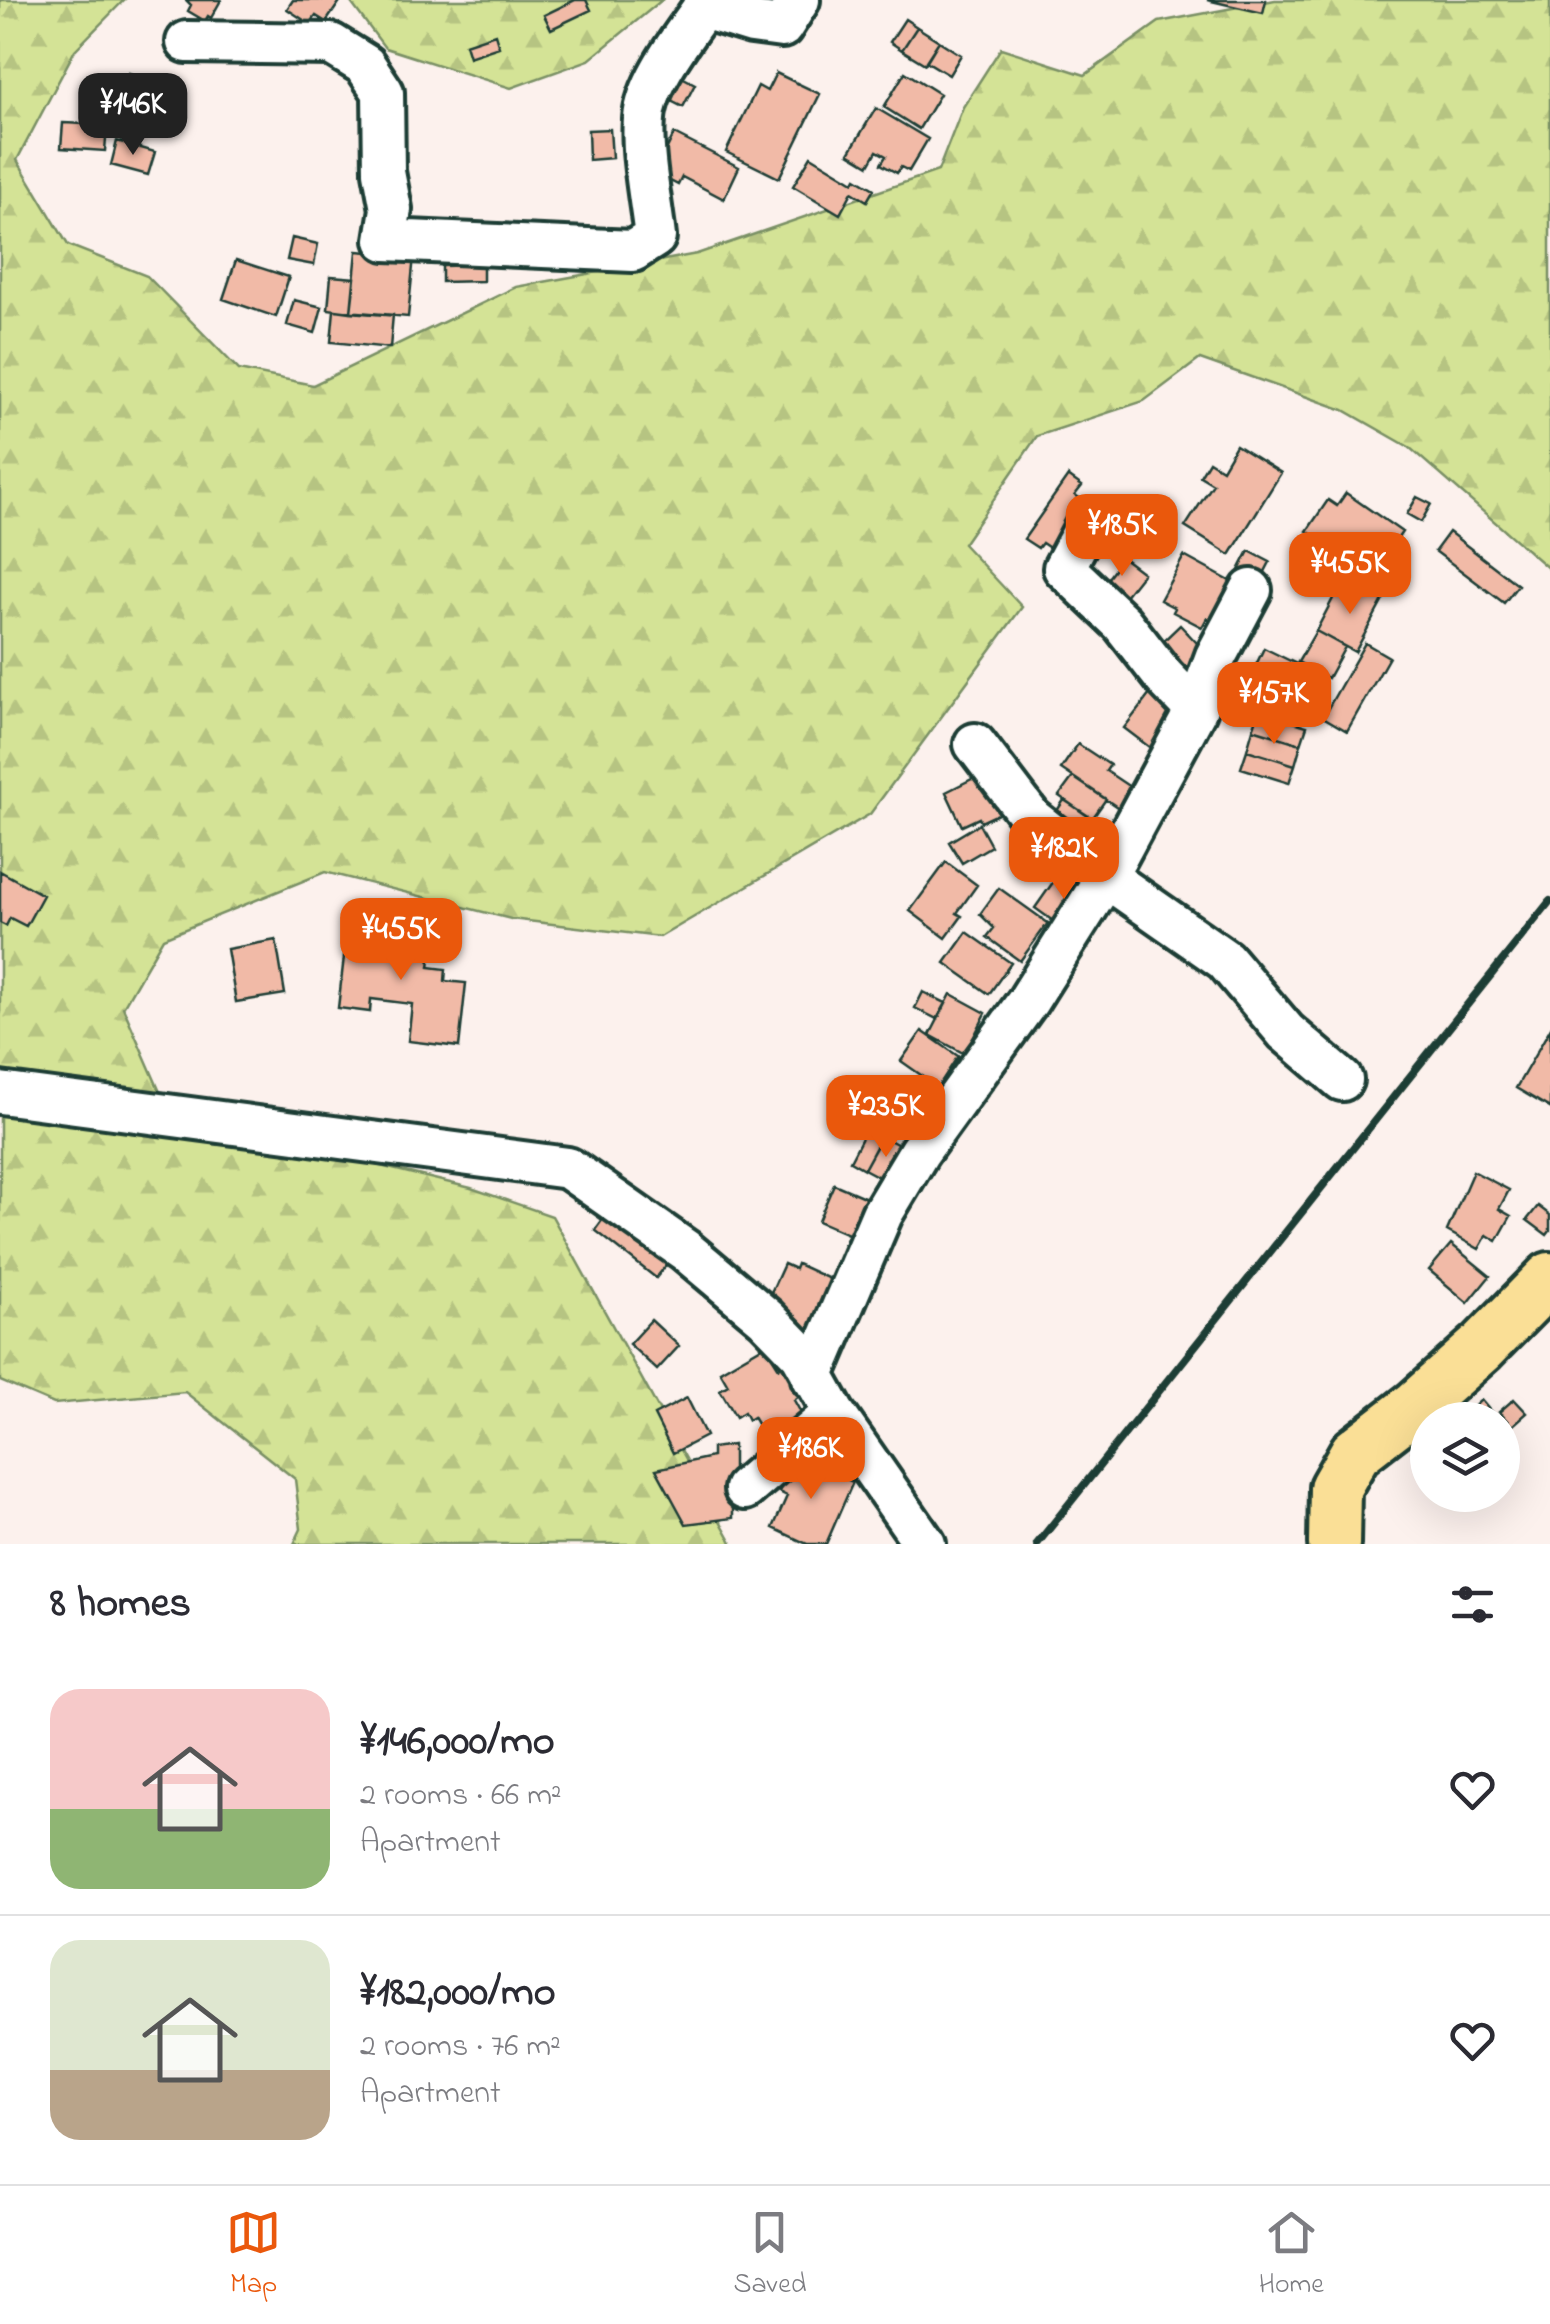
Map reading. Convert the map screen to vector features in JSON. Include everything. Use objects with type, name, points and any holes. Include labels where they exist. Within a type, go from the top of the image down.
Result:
[{"type":"main road","points":[[1334,1544],[1334,1488],[1355,1453],[1469,1359],[1550,1278]]},
{"type":"street","points":[[187,42],[331,44],[365,65],[382,92],[384,172],[391,209],[386,240],[633,251],[654,237],[644,116],[659,76],[702,8],[752,23],[782,26],[799,0]]},
{"type":"street","points":[[1089,521],[1064,568],[1122,623],[1164,678],[1196,710]]},
{"type":"street","points":[[812,1378],[891,1199],[919,1152],[1028,1001],[1106,878],[1196,710],[1216,656],[1251,590]]},
{"type":"street","points":[[975,744],[1032,820],[1106,878],[1226,960],[1286,1032],[1342,1080]]},
{"type":"street","points":[[0,1094],[568,1168],[685,1250],[766,1318],[800,1354],[834,1412],[924,1544]]},
{"type":"street","points":[[745,1488],[834,1412]]},
{"type":"green space","points":[[0,0],[124,0],[75,50],[17,160],[68,245],[147,276],[239,370],[313,385],[516,287],[697,254],[938,171],[963,107],[1001,48],[1085,75],[1159,22],[1275,0],[1550,0],[1550,570],[1409,447],[1344,410],[1200,359],[1144,401],[1037,436],[963,544],[1022,607],[870,814],[660,937],[511,919],[325,872],[163,938],[123,1007],[170,1115],[471,1188],[552,1216],[733,1544],[294,1544],[301,1529],[295,1479],[185,1392],[54,1404],[0,1381]]},
{"type":"green space","points":[[349,0],[662,0],[589,60],[511,88],[385,48]]},
{"type":"building","points":[[186,0],[221,0],[205,21],[188,11],[191,5]]},
{"type":"building","points":[[293,0],[341,0],[326,22],[316,16],[310,24],[287,9]]},
{"type":"building","points":[[575,0],[586,0],[591,10],[551,29],[544,15]]},
{"type":"building","points":[[1207,0],[1266,0],[1263,13]]},
{"type":"building","points":[[905,19],[917,27],[902,50],[890,42]]},
{"type":"building","points":[[917,27],[939,41],[925,64],[902,50]]},
{"type":"building","points":[[495,34],[499,47],[469,57],[465,44]]},
{"type":"building","points":[[939,41],[961,55],[949,75],[926,61]]},
{"type":"building","points":[[905,72],[940,94],[919,129],[884,107]]},
{"type":"building","points":[[129,73],[154,83],[144,109],[119,99]]},
{"type":"building","points":[[776,73],[820,94],[779,178],[726,152],[758,86],[767,91]]},
{"type":"building","points":[[678,75],[695,84],[683,107],[665,98]]},
{"type":"building","points":[[876,108],[928,139],[909,171],[901,167],[897,173],[881,164],[886,156],[877,151],[869,165],[849,153]]},
{"type":"building","points":[[63,123],[107,125],[105,151],[61,148]]},
{"type":"building","points":[[610,129],[612,158],[589,160],[588,130]]},
{"type":"building","points":[[674,134],[739,167],[724,199],[682,177],[678,185],[655,173]]},
{"type":"building","points":[[117,141],[155,152],[148,175],[111,165]]},
{"type":"building","points":[[811,156],[854,182],[856,178],[874,189],[867,201],[852,192],[840,214],[793,186]]},
{"type":"building","points":[[292,238],[318,244],[314,265],[287,260]]},
{"type":"building","points":[[357,251],[414,256],[408,317],[351,312]]},
{"type":"building","points":[[236,260],[289,277],[276,317],[223,299]]},
{"type":"building","points":[[483,265],[483,281],[442,282],[442,266]]},
{"type":"building","points":[[331,276],[355,278],[351,312],[328,309]]},
{"type":"building","points":[[294,300],[322,307],[315,333],[287,325]]},
{"type":"building","points":[[334,310],[393,315],[390,348],[331,342]]},
{"type":"building","points":[[1236,445],[1281,473],[1230,555],[1185,527],[1213,484],[1200,476],[1209,461],[1222,469]]},
{"type":"building","points":[[1068,476],[1082,486],[1075,495],[1084,501],[1051,549],[1042,543],[1038,548],[1024,539]]},
{"type":"building","points":[[1346,493],[1402,532],[1372,576],[1307,531],[1328,500],[1337,506]]},
{"type":"building","points":[[1417,497],[1431,504],[1421,522],[1407,514]]},
{"type":"building","points":[[1449,532],[1518,585],[1504,603],[1435,551]]},
{"type":"building","points":[[1249,551],[1270,562],[1256,589],[1235,578]]},
{"type":"building","points":[[1184,556],[1248,591],[1227,629],[1207,618],[1202,627],[1173,612],[1175,608],[1160,600]]},
{"type":"building","points":[[1123,558],[1143,573],[1121,601],[1102,586]]},
{"type":"building","points":[[1351,583],[1383,600],[1355,652],[1316,631],[1337,591],[1345,595]]},
{"type":"building","points":[[1180,625],[1211,658],[1188,680],[1157,647]]},
{"type":"building","points":[[1316,631],[1345,647],[1328,678],[1298,662]]},
{"type":"building","points":[[1365,643],[1389,657],[1347,731],[1323,717]]},
{"type":"building","points":[[1264,648],[1321,676],[1305,707],[1249,680]]},
{"type":"building","points":[[1153,690],[1190,718],[1161,756],[1124,728]]},
{"type":"building","points":[[1259,712],[1307,726],[1301,744],[1253,729]]},
{"type":"building","points":[[1253,729],[1301,744],[1295,765],[1247,750]]},
{"type":"building","points":[[1078,744],[1110,765],[1106,771],[1136,791],[1123,811],[1061,769]]},
{"type":"building","points":[[1247,750],[1295,765],[1289,783],[1241,768]]},
{"type":"building","points":[[990,770],[1009,809],[962,826],[946,792]]},
{"type":"building","points":[[1073,777],[1106,799],[1092,819],[1059,796]]},
{"type":"building","points":[[1064,800],[1101,824],[1087,845],[1051,820]]},
{"type":"building","points":[[979,824],[991,846],[962,863],[949,842]]},
{"type":"building","points":[[946,862],[977,885],[957,913],[962,916],[946,938],[910,911]]},
{"type":"building","points":[[0,871],[43,895],[26,926],[10,918],[6,926],[0,923]]},
{"type":"building","points":[[1068,875],[1094,893],[1067,931],[1035,908],[1056,878],[1063,883]]},
{"type":"building","points":[[999,888],[1048,923],[1020,961],[987,937],[994,928],[980,914]]},
{"type":"building","points":[[348,923],[417,936],[416,951],[431,952],[429,967],[446,969],[445,981],[466,983],[459,1047],[408,1041],[412,1004],[371,999],[370,1012],[338,1008]]},
{"type":"building","points":[[967,932],[1011,963],[989,994],[945,963]]},
{"type":"building","points":[[276,940],[285,994],[236,1002],[227,949]]},
{"type":"building","points":[[923,992],[946,1003],[937,1019],[915,1008]]},
{"type":"building","points":[[951,994],[986,1013],[965,1054],[930,1035]]},
{"type":"building","points":[[1550,1029],[1550,1108],[1516,1088]]},
{"type":"building","points":[[922,1031],[958,1056],[938,1087],[901,1061]]},
{"type":"building","points":[[871,1082],[893,1093],[875,1128],[854,1117]]},
{"type":"building","points":[[903,1092],[931,1107],[914,1138],[886,1124]]},
{"type":"building","points":[[865,1132],[880,1140],[864,1169],[850,1161]]},
{"type":"building","points":[[882,1136],[906,1149],[894,1185],[864,1169]]},
{"type":"building","points":[[1473,1171],[1509,1190],[1499,1209],[1511,1216],[1497,1241],[1487,1235],[1479,1249],[1447,1231]]},
{"type":"building","points":[[834,1184],[878,1203],[862,1240],[818,1221]]},
{"type":"building","points":[[1538,1206],[1550,1215],[1547,1235],[1527,1220]]},
{"type":"building","points":[[606,1215],[668,1263],[656,1278],[595,1230]]},
{"type":"building","points":[[1451,1244],[1490,1276],[1468,1303],[1429,1270]]},
{"type":"building","points":[[784,1264],[795,1269],[797,1264],[847,1287],[817,1333],[786,1319],[768,1299]]},
{"type":"building","points":[[651,1320],[679,1346],[657,1370],[629,1344]]},
{"type":"building","points":[[770,1342],[777,1354],[772,1357],[779,1368],[784,1365],[801,1395],[794,1400],[806,1422],[769,1444],[753,1417],[748,1420],[744,1412],[736,1417],[720,1390],[728,1385],[720,1371]]},
{"type":"building","points":[[687,1398],[706,1436],[673,1453],[654,1415]]},
{"type":"building","points":[[733,1445],[733,1518],[686,1524],[656,1469],[712,1457],[712,1448]]},
{"type":"building","points":[[795,1456],[853,1482],[826,1544],[807,1544],[773,1528],[787,1496],[779,1492]]},
{"type":"railway","points":[[1037,1544],[1550,901]]}]
